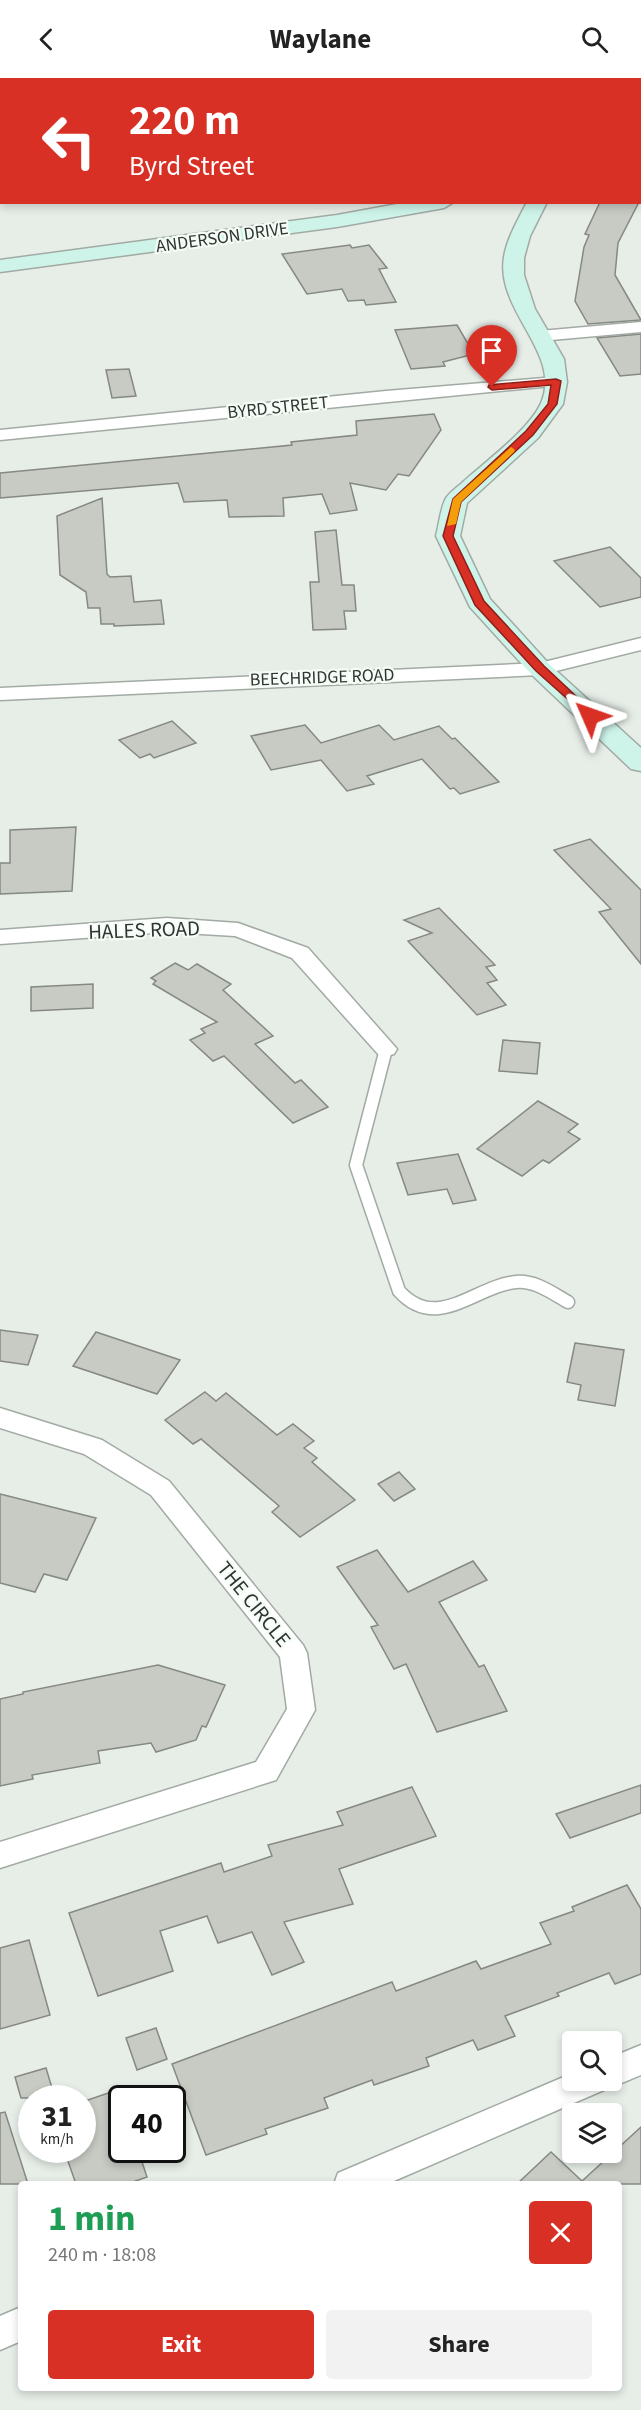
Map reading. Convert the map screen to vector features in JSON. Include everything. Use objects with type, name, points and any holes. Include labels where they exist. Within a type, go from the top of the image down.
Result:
[{"type":"street","name":"ANDERSON DRIVE","points":[[0,266],[337,221],[433,204]]},
{"type":"street","points":[[536,204],[520,236],[514,258],[514,276],[524,309],[553,359],[556,381],[552,404],[530,433],[456,501],[448,536],[479,602],[540,669],[641,763]]},
{"type":"street","points":[[540,336],[641,327]]},
{"type":"street","name":"BYRD STREET","points":[[0,435],[556,381]]},
{"type":"street","name":"BEECHRIDGE ROAD","points":[[0,693],[540,669],[641,644]]},
{"type":"street","name":"HALES ROAD","points":[[0,937],[167,925],[238,930],[300,953],[386,1049]]},
{"type":"street","name":"THE CIRCLE","points":[[0,1418],[93,1447],[160,1488],[293,1653],[301,1710],[266,1771],[0,1856]]},
{"type":"street","points":[[622,2068],[641,2060]]},
{"type":"street","points":[[357,2181],[567,2091]]},
{"type":"street","points":[[0,2333],[18,2325]]},
{"type":"lane","points":[[386,1049],[356,1165],[399,1291],[408,1301],[422,1308],[440,1308],[516,1282],[529,1282],[568,1302]]},
{"type":"building","points":[[599,204],[638,204],[618,243],[615,275],[641,320],[588,324],[575,301],[584,247],[589,235],[585,234]]},
{"type":"building","points":[[350,245],[352,248],[369,245],[387,268],[379,269],[396,302],[366,305],[364,300],[348,301],[342,289],[307,294],[282,254]]},
{"type":"building","points":[[457,325],[474,354],[443,362],[445,366],[411,369],[395,330]]},
{"type":"building","points":[[641,334],[641,374],[620,376],[597,338]]},
{"type":"building","points":[[129,369],[136,396],[112,398],[106,370]]},
{"type":"building","points":[[434,414],[441,430],[409,476],[398,474],[386,490],[350,483],[357,510],[330,514],[322,494],[283,498],[284,516],[229,517],[227,500],[184,502],[178,483],[0,498],[0,473],[292,445],[291,442],[357,435],[356,421]]},
{"type":"building","points":[[102,498],[107,574],[110,577],[131,576],[134,602],[161,600],[164,624],[114,626],[114,624],[101,624],[100,608],[88,608],[86,592],[60,575],[57,516]]},
{"type":"building","points":[[336,530],[342,585],[354,585],[356,611],[344,611],[346,629],[313,630],[310,582],[319,582],[315,532]]},
{"type":"building","points":[[610,547],[641,578],[641,597],[600,607],[554,561]]},
{"type":"building","points":[[172,721],[196,743],[154,758],[150,754],[140,758],[119,740]]},
{"type":"building","points":[[305,725],[321,743],[379,725],[394,740],[439,726],[452,739],[455,738],[499,782],[460,794],[454,788],[450,789],[422,759],[367,776],[374,784],[347,791],[321,760],[271,770],[251,736]]},
{"type":"building","points":[[76,827],[72,891],[0,894],[0,863],[10,863],[10,830]]},
{"type":"building","points":[[590,839],[641,890],[641,964],[599,912],[611,909],[554,850]]},
{"type":"building","points":[[439,908],[495,965],[486,967],[497,980],[487,983],[506,1005],[477,1015],[408,941],[432,933],[404,920]]},
{"type":"building","points":[[175,963],[188,970],[197,964],[231,984],[223,990],[273,1036],[255,1044],[295,1083],[301,1080],[328,1107],[293,1123],[224,1056],[213,1061],[190,1040],[205,1033],[201,1029],[217,1022],[153,984],[156,981],[151,978]]},
{"type":"building","points":[[93,984],[93,1008],[31,1011],[31,987]]},
{"type":"building","points":[[503,1040],[540,1043],[537,1074],[499,1071]]},
{"type":"building","points":[[538,1101],[578,1124],[568,1132],[580,1139],[549,1163],[543,1160],[522,1176],[477,1149]]},
{"type":"building","points":[[458,1154],[476,1200],[453,1204],[447,1189],[408,1195],[397,1163]]},
{"type":"building","points":[[0,1330],[38,1335],[28,1365],[0,1361]]},
{"type":"building","points":[[96,1332],[180,1360],[157,1394],[73,1366]]},
{"type":"building","points":[[575,1343],[624,1350],[615,1406],[578,1400],[581,1385],[567,1382]]},
{"type":"building","points":[[205,1392],[216,1401],[226,1393],[277,1435],[293,1424],[314,1441],[304,1448],[317,1458],[312,1462],[355,1500],[300,1537],[272,1512],[279,1506],[201,1439],[193,1444],[165,1420]]},
{"type":"building","points":[[399,1472],[415,1489],[394,1501],[378,1484]]},
{"type":"building","points":[[0,1494],[96,1518],[67,1580],[44,1574],[35,1592],[0,1583]]},
{"type":"building","points":[[377,1550],[408,1592],[473,1561],[487,1580],[439,1602],[479,1667],[484,1665],[507,1711],[437,1732],[406,1664],[394,1669],[371,1627],[378,1625],[337,1567]]},
{"type":"building","points":[[158,1665],[225,1685],[206,1727],[202,1726],[196,1740],[156,1752],[151,1743],[98,1751],[100,1763],[32,1775],[33,1779],[0,1786],[0,1699],[23,1694],[23,1692]]},
{"type":"building","points":[[641,1785],[641,1813],[570,1838],[556,1814]]},
{"type":"building","points":[[412,1787],[436,1836],[339,1869],[353,1904],[284,1922],[304,1962],[272,1975],[252,1932],[218,1943],[207,1916],[160,1931],[173,1971],[98,1996],[69,1913],[221,1863],[224,1872],[272,1856],[268,1845],[343,1825],[337,1812]]},
{"type":"building","points":[[627,1885],[641,1909],[641,1974],[615,1984],[609,1973],[557,1993],[559,1996],[505,2016],[515,2036],[478,2050],[473,2040],[426,2058],[429,2066],[374,2085],[372,2080],[324,2098],[328,2108],[265,2129],[267,2134],[206,2155],[186,2101],[186,2085],[180,2085],[172,2064],[392,1982],[396,1991],[476,1961],[481,1969],[551,1944],[540,1923],[574,1911],[572,1907]]},
{"type":"building","points":[[29,1940],[50,2015],[0,2029],[0,1948]]},
{"type":"building","points":[[156,2028],[167,2059],[137,2070],[126,2038]]},
{"type":"building","points":[[46,2068],[51,2085],[18,2085],[18,2088],[15,2077]]},
{"type":"building","points":[[108,2093],[108,2163],[142,2163],[147,2177],[136,2181],[75,2181],[69,2163],[96,2163],[96,2097]]},
{"type":"building","points":[[5,2112],[18,2153],[18,2163],[21,2163],[27,2181],[18,2181],[18,2184],[0,2184],[0,2113]]},
{"type":"building","points":[[641,2127],[641,2184],[622,2184],[622,2181],[582,2181],[602,2163],[622,2163],[622,2144]]},
{"type":"building","points":[[551,2152],[582,2181],[520,2181]]},
{"type":"slow traffic","points":[[451,524],[456,501],[511,450]]},
{"type":"route","points":[[492,387],[556,381],[552,404],[530,433],[456,501],[448,536],[479,602],[540,669],[590,716]]}]
